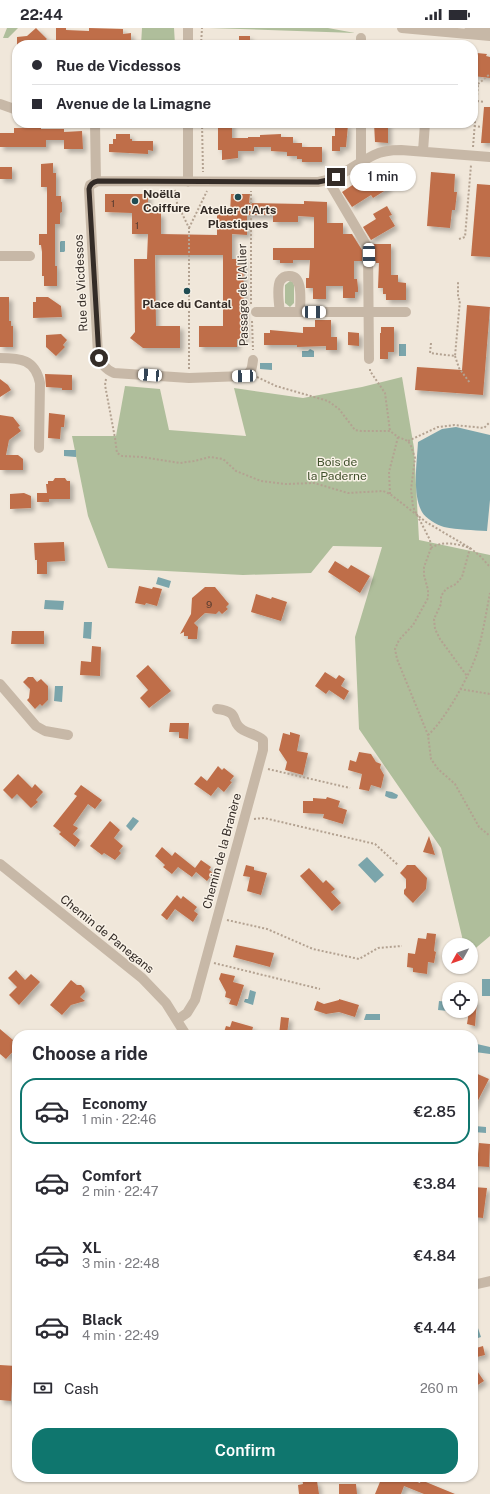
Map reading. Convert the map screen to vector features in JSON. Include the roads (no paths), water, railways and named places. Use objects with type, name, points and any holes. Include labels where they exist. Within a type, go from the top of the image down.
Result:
[{"type":"street","points":[[188,28],[188,40]]},
{"type":"street","points":[[402,28],[490,36]]},
{"type":"street","points":[[460,33],[488,28]]},
{"type":"street","points":[[0,104],[12,108]]},
{"type":"street","points":[[95,128],[96,182],[318,182],[336,177],[374,155],[387,151],[423,151],[490,157]]},
{"type":"street","points":[[188,128],[188,182]]},
{"type":"street","points":[[361,128],[361,162]]},
{"type":"street","points":[[423,151],[425,128]]},
{"type":"street","points":[[328,180],[368,248],[369,359]]},
{"type":"street","name":"Rue de Vicdessos","points":[[96,182],[90,185],[89,189],[98,354],[101,363],[108,370],[114,372],[189,378],[244,376],[249,374],[252,370],[253,360]]},
{"type":"street","points":[[0,256],[30,256]]},
{"type":"street","points":[[280,312],[280,281],[285,277],[290,276],[295,277],[299,282],[300,312]]},
{"type":"street","points":[[253,312],[406,312]]},
{"type":"street","points":[[0,358],[19,358],[33,368],[37,375],[40,383],[39,448]]},
{"type":"street","points":[[0,684],[39,728],[50,732],[68,735]]},
{"type":"street","name":"Chemin de la Branère","points":[[177,1020],[186,1013],[195,1000],[263,750],[263,740],[242,729],[231,712],[217,709]]},
{"type":"street","name":"Chemin de Panegans","points":[[0,864],[132,970],[161,997],[183,1030]]},
{"type":"street","points":[[478,1284],[490,1281]]},
{"type":"water","points":[[401,166],[402,172],[392,174],[391,167]]},
{"type":"water","points":[[61,241],[65,241],[64,252],[60,252]]},
{"type":"water","points":[[399,344],[406,344],[406,356],[399,356]]},
{"type":"water","points":[[310,349],[314,351],[314,357],[302,357],[302,351],[308,351]]},
{"type":"water","points":[[260,363],[272,363],[272,370],[260,369]]},
{"type":"water","points":[[456,427],[490,435],[490,500],[487,531],[455,529],[441,526],[426,517],[419,505],[416,487],[418,442],[442,429]]},
{"type":"water","points":[[64,450],[76,450],[76,457],[64,456]]},
{"type":"water","points":[[158,577],[171,581],[169,588],[156,584]]},
{"type":"water","points":[[45,600],[64,601],[63,610],[44,609]]},
{"type":"water","points":[[84,622],[92,622],[91,639],[83,638]]},
{"type":"water","points":[[55,686],[63,686],[62,702],[54,701]]},
{"type":"water","points":[[386,791],[398,795],[397,798],[392,799],[385,796]]},
{"type":"water","points":[[133,817],[139,821],[131,831],[126,826]]},
{"type":"water","points":[[367,857],[384,875],[375,883],[358,865]]},
{"type":"water","points":[[482,979],[490,979],[490,996],[482,996]]},
{"type":"water","points":[[250,990],[256,992],[253,1005],[244,1002],[245,999],[248,999]]},
{"type":"water","points":[[439,1001],[442,1001],[442,1010],[438,1010]]},
{"type":"water","points":[[366,1014],[380,1014],[380,1020],[364,1020]]},
{"type":"water","points":[[478,1044],[490,1047],[490,1054],[478,1052]]},
{"type":"water","points":[[478,1126],[486,1127],[486,1133],[478,1132]]},
{"type":"water","points":[[478,1328],[481,1337],[478,1338]]},
{"type":"place","name":"Atelier d'Arts Plastiques","points":[[238,197]]},
{"type":"place","name":"Noëlla Coiffure","points":[[135,201]]},
{"type":"place","name":"Place du Cantal","points":[[187,291]]},
{"type":"park label","name":"Bois de la Paderne","points":[[337,469]]}]
